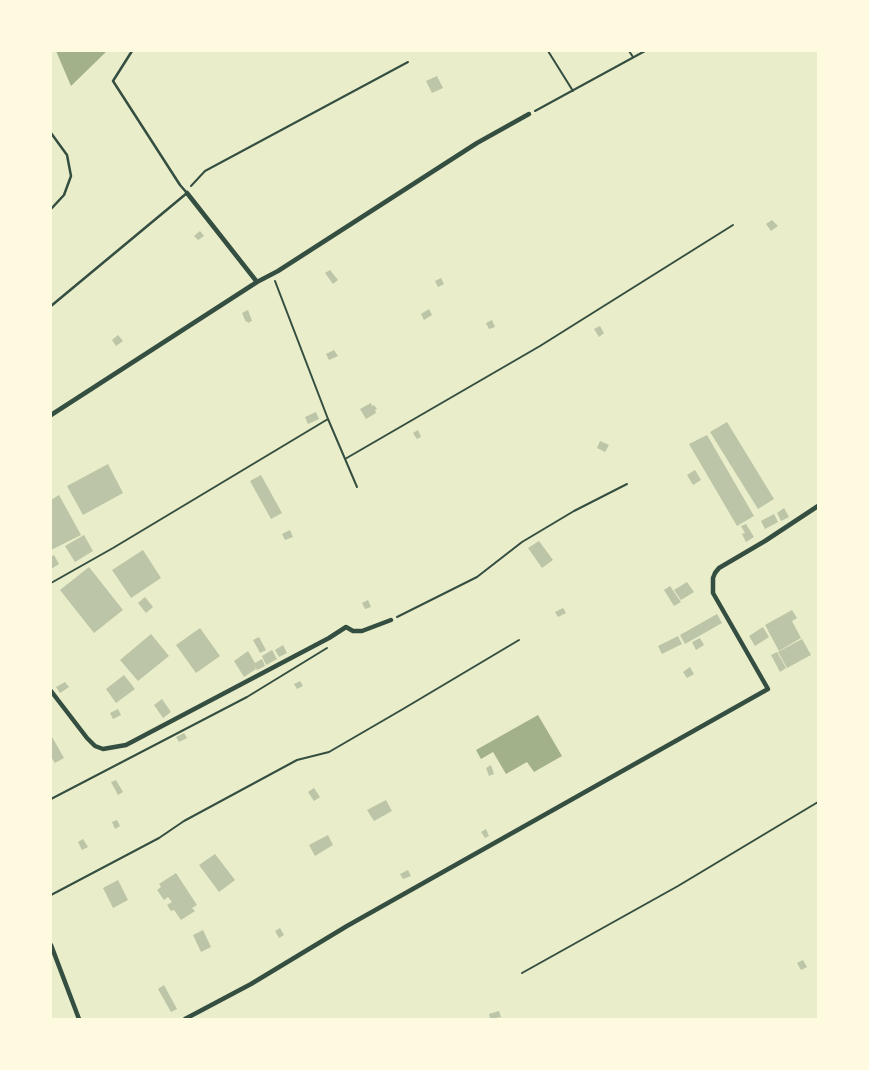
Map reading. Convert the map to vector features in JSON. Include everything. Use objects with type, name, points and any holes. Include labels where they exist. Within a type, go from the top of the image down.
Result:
[{"type":"street","points":[[51,415],[477,143],[529,114]]},
{"type":"street","points":[[187,193],[257,282]]},
{"type":"street","points":[[184,1019],[251,984],[346,926],[768,689],[713,593],[713,578],[720,568],[818,506]]},
{"type":"street","points":[[51,691],[87,738],[103,749],[112,748],[126,745],[329,638],[346,627],[353,631],[362,630],[391,620]]},
{"type":"street","points":[[51,945],[79,1019]]},
{"type":"lane","points":[[51,306],[187,193],[113,81],[132,51]]},
{"type":"lane","points":[[51,133],[67,154],[72,176],[64,195],[51,209]]},
{"type":"path","points":[[548,51],[573,92]]},
{"type":"path","points":[[629,51],[633,57]]},
{"type":"path","points":[[529,114],[573,92],[645,51]]},
{"type":"path","points":[[187,193],[193,182],[205,171],[408,62]]},
{"type":"path","points":[[345,459],[540,346],[733,225]]},
{"type":"path","points":[[271,274],[276,282],[328,419],[357,487]]},
{"type":"path","points":[[51,583],[328,419]]},
{"type":"path","points":[[391,620],[477,577],[522,542],[574,511],[627,484]]},
{"type":"path","points":[[51,799],[247,697],[322,652],[327,648],[329,638]]},
{"type":"path","points":[[51,895],[159,838],[184,822],[298,760],[329,752],[519,640]]},
{"type":"path","points":[[522,973],[678,886],[818,802]]},
{"type":"shaded area","points":[[56,51],[107,51],[71,86]]},
{"type":"shaded area","points":[[538,715],[562,756],[534,772],[527,762],[506,774],[493,752],[481,759],[476,750]]},
{"type":"building","points":[[437,76],[443,88],[432,93],[426,81]]},
{"type":"building","points":[[772,220],[778,226],[771,231],[766,224]]},
{"type":"building","points":[[200,231],[204,236],[198,240],[194,236]]},
{"type":"building","points":[[330,270],[338,280],[333,284],[325,273]]},
{"type":"building","points":[[441,278],[444,284],[438,287],[435,281]]},
{"type":"building","points":[[429,309],[432,315],[424,320],[421,314]]},
{"type":"building","points":[[248,310],[252,321],[248,323],[242,313]]},
{"type":"building","points":[[492,320],[495,327],[489,329],[486,323]]},
{"type":"building","points":[[600,326],[604,333],[599,337],[594,329]]},
{"type":"building","points":[[118,335],[123,341],[116,346],[112,340]]},
{"type":"building","points":[[334,350],[338,356],[329,360],[326,354]]},
{"type":"building","points":[[371,403],[377,409],[375,410],[376,413],[366,419],[360,409]]},
{"type":"building","points":[[316,412],[319,419],[308,424],[305,417]]},
{"type":"building","points":[[727,422],[774,499],[758,509],[710,432]]},
{"type":"building","points":[[418,430],[421,437],[417,439],[413,433]]},
{"type":"building","points":[[707,435],[754,516],[737,526],[689,444]]},
{"type":"building","points":[[600,441],[609,445],[605,452],[597,448]]},
{"type":"building","points":[[108,464],[123,493],[83,515],[67,486]]},
{"type":"building","points":[[695,470],[701,480],[693,485],[687,475]]},
{"type":"building","points":[[261,475],[282,513],[271,519],[250,481]]},
{"type":"building","points":[[59,495],[81,535],[51,550],[51,500]]},
{"type":"building","points":[[784,508],[789,517],[781,521],[777,513]]},
{"type":"building","points":[[774,514],[778,522],[765,529],[761,521]]},
{"type":"building","points":[[746,524],[754,537],[746,542],[742,534],[745,533],[741,526]]},
{"type":"building","points":[[290,530],[293,537],[285,540],[282,534]]},
{"type":"building","points":[[84,535],[93,551],[75,562],[65,546]]},
{"type":"building","points":[[539,541],[553,560],[542,568],[528,548]]},
{"type":"building","points":[[143,550],[161,578],[131,598],[112,570]]},
{"type":"building","points":[[54,555],[59,564],[51,569],[51,557]]},
{"type":"building","points":[[89,567],[123,610],[94,633],[60,590]]},
{"type":"building","points":[[687,582],[694,592],[681,600],[674,590]]},
{"type":"building","points":[[670,586],[681,602],[674,606],[664,590]]},
{"type":"building","points":[[145,597],[153,607],[146,613],[138,603]]},
{"type":"building","points":[[368,600],[371,607],[365,609],[362,603]]},
{"type":"building","points":[[563,608],[566,613],[558,617],[555,612]]},
{"type":"building","points":[[792,610],[797,618],[792,621],[801,638],[779,651],[765,625]]},
{"type":"building","points":[[717,614],[722,623],[685,644],[680,635]]},
{"type":"building","points":[[763,627],[769,637],[755,646],[749,636]]},
{"type":"building","points":[[200,628],[220,656],[196,673],[176,645]]},
{"type":"building","points":[[151,634],[169,656],[138,681],[120,660]]},
{"type":"building","points":[[678,636],[682,644],[662,654],[658,646]]},
{"type":"building","points":[[259,637],[266,650],[260,653],[253,640]]},
{"type":"building","points":[[700,638],[704,645],[696,650],[692,642]]},
{"type":"building","points":[[802,639],[811,655],[787,668],[778,652]]},
{"type":"building","points":[[283,645],[287,653],[279,657],[275,650]]},
{"type":"building","points":[[272,650],[277,659],[266,665],[262,656]]},
{"type":"building","points":[[248,651],[255,663],[262,659],[265,666],[257,670],[253,663],[256,669],[244,677],[234,661]]},
{"type":"building","points":[[777,652],[786,668],[780,672],[771,655]]},
{"type":"building","points":[[690,667],[694,674],[687,678],[683,672]]},
{"type":"building","points":[[124,675],[135,689],[116,703],[106,689]]},
{"type":"building","points":[[300,681],[303,686],[297,689],[294,684]]},
{"type":"building","points":[[65,682],[69,687],[60,693],[56,687]]},
{"type":"building","points":[[162,699],[171,712],[163,718],[154,705]]},
{"type":"building","points":[[118,709],[121,715],[113,719],[110,713]]},
{"type":"building","points":[[184,733],[187,738],[179,742],[176,737]]},
{"type":"building","points":[[51,735],[64,758],[55,763],[51,757]]},
{"type":"building","points":[[491,765],[494,774],[489,776],[486,768]]},
{"type":"building","points":[[116,780],[123,792],[118,795],[111,782]]},
{"type":"building","points":[[314,788],[320,797],[314,801],[308,792]]},
{"type":"building","points":[[386,800],[392,811],[374,821],[367,810]]},
{"type":"building","points":[[117,820],[120,826],[115,829],[112,822]]},
{"type":"building","points":[[486,829],[489,836],[485,838],[481,832]]},
{"type":"building","points":[[328,835],[333,845],[315,856],[309,845]]},
{"type":"building","points":[[83,839],[88,847],[82,850],[78,842]]},
{"type":"building","points":[[215,854],[235,880],[219,892],[199,865]]},
{"type":"building","points":[[408,870],[411,876],[403,879],[400,874]]},
{"type":"building","points":[[176,873],[197,905],[192,908],[195,911],[181,920],[174,910],[171,911],[167,905],[172,902],[168,897],[164,900],[157,890],[161,887],[159,884]]},
{"type":"building","points":[[118,880],[128,900],[113,908],[103,888]]},
{"type":"building","points":[[280,928],[284,935],[279,938],[275,931]]},
{"type":"building","points":[[203,930],[211,947],[201,952],[193,935]]},
{"type":"building","points":[[803,960],[807,967],[801,970],[797,963]]},
{"type":"building","points":[[164,985],[177,1009],[171,1012],[158,989]]},
{"type":"building","points":[[499,1011],[501,1017],[490,1019],[489,1014]]}]
